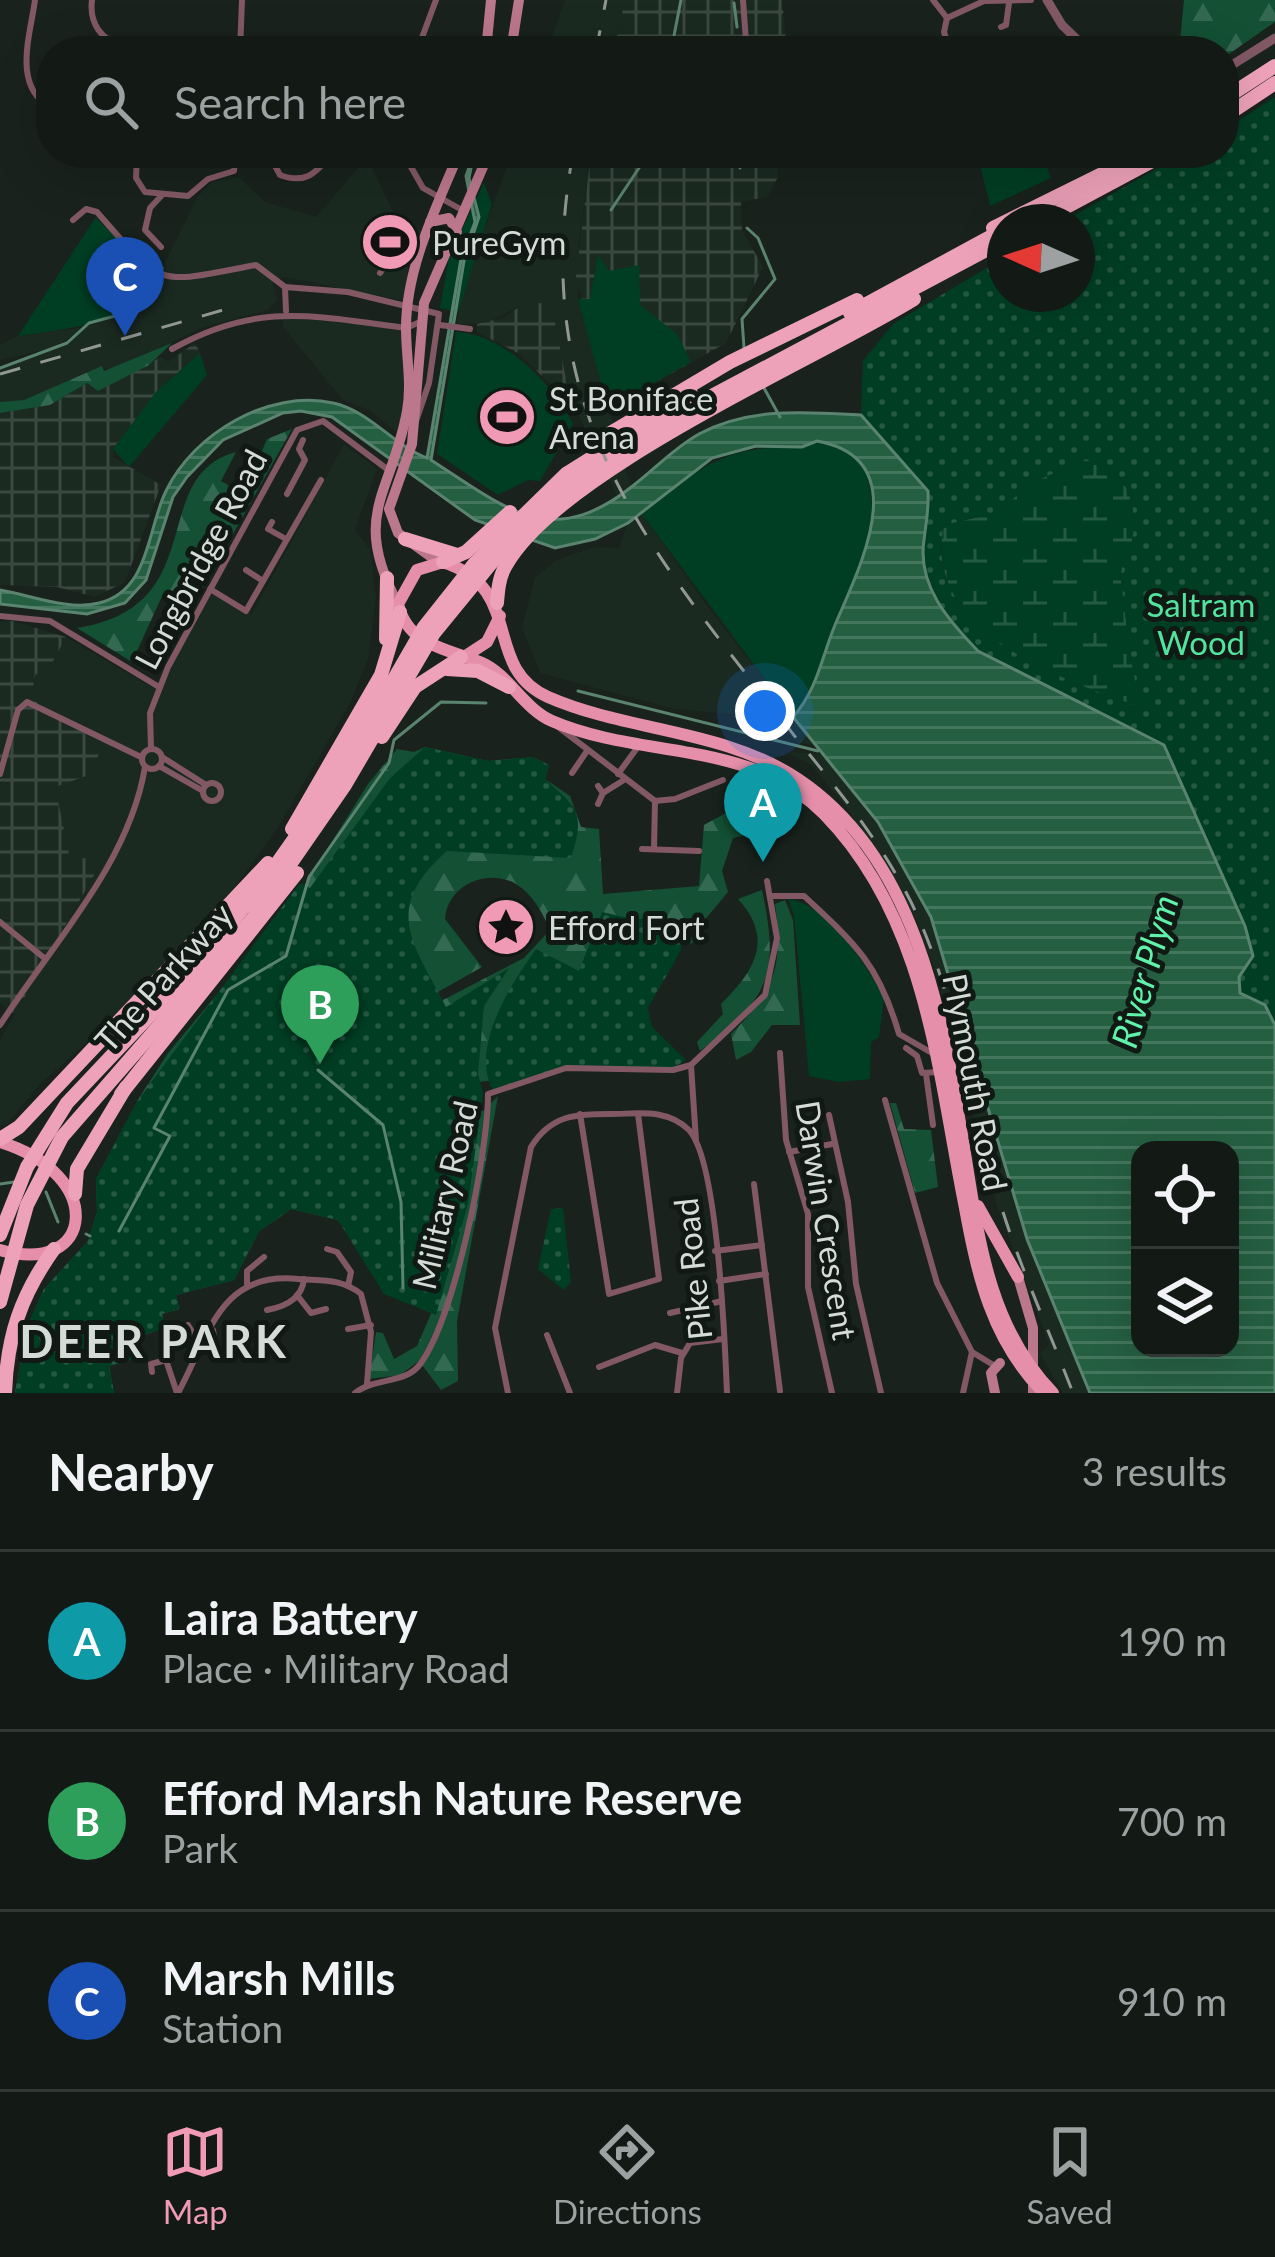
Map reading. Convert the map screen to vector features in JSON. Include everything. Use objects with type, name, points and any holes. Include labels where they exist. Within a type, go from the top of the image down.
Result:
[{"type":"highway","points":[[1239,89],[1275,66]]},
{"type":"highway","points":[[1239,107],[1275,83]]},
{"type":"highway","points":[[1072,204],[1139,168]]},
{"type":"highway","points":[[1051,204],[1114,169]]},
{"type":"highway","points":[[498,609],[501,576],[513,555],[625,462],[884,286],[1114,169]]},
{"type":"highway","points":[[405,539],[446,560],[476,543],[619,425],[790,351],[987,239]]},
{"type":"highway","points":[[389,697],[424,627],[474,564],[566,474],[653,415],[987,249]]},
{"type":"highway","points":[[884,286],[935,266]]},
{"type":"highway","points":[[354,722],[386,641],[387,578]]},
{"type":"highway","points":[[151,1014],[277,853],[393,649],[399,608]]},
{"type":"highway","points":[[122,1094],[278,900],[409,694],[463,657]]},
{"type":"highway","points":[[440,670],[478,670],[509,687]]},
{"type":"highway","name":"The Parkway","points":[[0,1302],[27,1205],[62,1137],[105,1082],[208,971],[284,875],[389,697]]},
{"type":"highway","name":"The Parkway","points":[[0,1235],[47,1132],[91,1075],[151,1014],[259,889],[389,697]]},
{"type":"highway","points":[[0,1140],[19,1127],[140,1004],[277,853]]},
{"type":"highway","points":[[75,1194],[77,1169],[122,1094],[208,971]]},
{"type":"highway","points":[[5,1393],[17,1312],[35,1272],[54,1249]]},
{"type":"main road","points":[[488,36],[491,0]]},
{"type":"main road","points":[[513,36],[519,0]]},
{"type":"main road","points":[[405,539],[393,527],[388,509],[402,470],[420,250],[453,168]]},
{"type":"main road","points":[[417,302],[457,232],[483,168]]},
{"type":"main road","points":[[430,222],[448,218],[457,232]]},
{"type":"main road","points":[[399,608],[411,575],[446,560],[478,582],[498,609],[487,642],[463,657],[424,640],[399,608],[387,578],[374,514],[389,465],[414,424],[411,323]]},
{"type":"main road","name":"Plymouth Road","points":[[498,609],[513,666],[532,688],[763,759],[834,808],[873,860],[915,935],[940,1017],[988,1279],[1003,1322],[1037,1383]]},
{"type":"main road","name":"Plymouth Road","points":[[463,657],[489,666],[556,722],[759,770],[798,791],[826,816],[889,907],[914,964],[935,1055],[932,1073],[976,1270],[997,1326],[1037,1383]]},
{"type":"main road","points":[[0,1140],[59,1172],[75,1194],[72,1231],[54,1249],[24,1256],[0,1250]]},
{"type":"main road","points":[[963,1140],[977,1203],[1018,1277],[1033,1328],[1037,1383],[997,1365]]},
{"type":"main road","points":[[988,1279],[1002,1268],[1018,1277]]},
{"type":"main road","points":[[995,1393],[997,1365],[1004,1349],[997,1326]]},
{"type":"street","points":[[34,0],[26,78],[36,97]]},
{"type":"street","points":[[92,0],[95,23],[106,36]]},
{"type":"street","points":[[240,36],[242,0]]},
{"type":"street","points":[[423,36],[436,0]]},
{"type":"street","points":[[743,0],[746,36]]},
{"type":"street","points":[[933,0],[947,18],[945,36]]},
{"type":"street","points":[[947,18],[984,1],[1031,0]]},
{"type":"street","points":[[1047,0],[1073,36]]},
{"type":"street","points":[[1001,27],[1006,25],[1010,3]]},
{"type":"street","points":[[1239,61],[1275,38]]},
{"type":"street","points":[[137,168],[138,184],[149,194],[188,196],[208,179],[234,168]]},
{"type":"street","points":[[276,168],[280,175],[301,180],[320,168]]},
{"type":"street","points":[[411,168],[422,188],[440,199],[470,199]]},
{"type":"street","points":[[127,186],[138,184]]},
{"type":"street","points":[[161,247],[145,230],[150,208],[162,195]]},
{"type":"street","points":[[73,220],[86,208],[97,212],[157,275],[173,280],[256,265],[274,274],[285,287],[286,311]]},
{"type":"street","points":[[380,273],[401,246],[420,250]]},
{"type":"street","points":[[285,287],[348,292],[439,314],[443,326],[424,406],[414,424]]},
{"type":"street","points":[[172,350],[223,326],[286,311],[411,323]]},
{"type":"street","points":[[443,326],[470,329]]},
{"type":"street","name":"Longbridge Road","points":[[151,748],[151,713],[159,687],[297,430],[323,421],[389,465]]},
{"type":"street","points":[[303,440],[299,449],[305,460],[289,490],[310,498]]},
{"type":"street","points":[[210,589],[246,611],[321,480]]},
{"type":"street","points":[[268,529],[286,539]]},
{"type":"street","points":[[246,570],[263,581]]},
{"type":"street","points":[[0,616],[50,621],[159,687]]},
{"type":"street","points":[[0,774],[18,710],[27,702],[205,788]]},
{"type":"street","points":[[556,722],[560,732],[655,801],[675,800],[723,779]]},
{"type":"street","points":[[598,804],[601,789],[621,776],[642,741]]},
{"type":"street","points":[[0,1025],[106,868],[142,783],[155,765],[151,748],[141,757]]},
{"type":"street","points":[[577,770],[587,751]]},
{"type":"street","points":[[654,849],[655,801]]},
{"type":"street","points":[[642,849],[699,851]]},
{"type":"street","points":[[691,1065],[765,994],[777,938],[767,881]]},
{"type":"street","points":[[770,896],[804,896],[856,944],[885,985],[899,1034],[935,1055]]},
{"type":"street","points":[[0,922],[45,958]]},
{"type":"street","points":[[915,1041],[928,1018]]},
{"type":"street","name":"Plymouth Road","points":[[906,1048],[932,1073],[933,1125]]},
{"type":"street","name":"Darwin Crescent","points":[[780,1053],[789,1152],[808,1214],[808,1287],[832,1393]]},
{"type":"street","name":"Pike Road","points":[[691,1065],[696,1141],[722,1301],[727,1393]]},
{"type":"street","name":"Military Road","points":[[367,1384],[411,1373],[433,1339],[469,1215],[488,1127],[488,1094],[566,1068],[674,1070],[691,1065]]},
{"type":"street","points":[[885,1100],[935,1278],[972,1352],[997,1365]]},
{"type":"street","points":[[580,1114],[609,1294],[659,1280],[638,1114]]},
{"type":"street","points":[[508,1393],[495,1328],[528,1152],[552,1123],[580,1114],[638,1114],[679,1122],[696,1141]]},
{"type":"street","points":[[829,1115],[848,1202],[856,1284],[881,1393]]},
{"type":"street","points":[[789,1152],[832,1144]]},
{"type":"street","points":[[754,1184],[779,1391]]},
{"type":"street","points":[[715,1251],[762,1245]]},
{"type":"street","points":[[327,1249],[338,1252],[351,1272],[349,1286]]},
{"type":"street","points":[[247,1284],[247,1271],[264,1257]]},
{"type":"street","points":[[719,1281],[766,1274]]},
{"type":"street","points":[[178,1393],[228,1299],[247,1284],[277,1276],[349,1286],[361,1294],[370,1325],[367,1384],[356,1393]]},
{"type":"street","points":[[267,1310],[283,1308],[297,1295],[304,1279]]},
{"type":"street","points":[[297,1295],[311,1312],[326,1310]]},
{"type":"street","points":[[670,1313],[722,1301]]},
{"type":"street","points":[[188,1325],[202,1348]]},
{"type":"street","points":[[348,1329],[370,1325]]},
{"type":"street","points":[[212,1326],[217,1355]]},
{"type":"street","points":[[547,1335],[567,1374],[570,1393]]},
{"type":"street","points":[[677,1393],[682,1352],[695,1341],[724,1339]]},
{"type":"street","points":[[599,1367],[656,1345],[682,1352]]},
{"type":"street","points":[[963,1393],[972,1352]]},
{"type":"street","points":[[152,1372],[152,1364],[166,1360],[178,1393]]},
{"type":"shaded area","points":[[565,0],[625,0],[617,36],[552,36]]},
{"type":"shaded area","points":[[625,0],[782,0],[786,36],[617,36]]},
{"type":"shaded area","points":[[358,168],[372,168],[395,216],[421,230],[408,266],[405,301],[285,277],[273,282],[277,300],[268,310],[201,328],[116,370],[101,367],[24,400],[0,402],[0,369],[68,344],[78,333],[49,349],[0,360],[0,345],[18,336],[79,328],[133,313],[160,273],[198,196],[212,182],[239,177],[265,202],[316,217]]},
{"type":"shaded area","points":[[507,168],[589,168],[579,241],[578,299],[631,488],[618,498],[575,408],[565,374],[522,305],[487,323],[457,324],[460,295]]},
{"type":"shaded area","points":[[589,168],[778,168],[767,197],[741,202],[742,230],[763,267],[726,343],[608,409],[576,276]]},
{"type":"shaded area","points":[[551,302],[575,408],[518,353],[477,332],[477,324],[503,318],[522,305]]},
{"type":"shaded area","points":[[294,315],[403,331],[404,410],[396,432],[371,411],[343,400],[284,328],[283,321]]},
{"type":"shaded area","points":[[195,343],[200,353],[156,392],[113,449],[113,457],[161,485],[125,582],[95,597],[57,587],[0,585],[0,413],[50,405],[87,383],[98,391],[161,357],[168,362]]},
{"type":"shaded area","points":[[344,444],[377,469],[355,530],[370,549],[376,597],[368,660],[350,703],[279,826],[234,888],[119,1014],[39,1085],[7,1124],[0,1125],[0,1040],[101,864],[69,854],[31,699],[35,675],[49,669],[66,637],[153,688],[212,594],[252,614]]},
{"type":"shaded area","points":[[641,513],[816,745],[797,743],[774,718],[674,709],[540,673],[522,627],[535,578],[556,560],[594,547],[619,548],[628,523]]},
{"type":"shaded area","points":[[12,621],[66,637],[49,669],[35,675],[31,699],[106,743],[86,776],[55,787],[69,854],[101,863],[15,1014],[0,1003],[0,622]]},
{"type":"shaded area","points":[[787,752],[824,754],[896,849],[931,917],[1027,1239],[1090,1393],[1063,1393],[1040,1354],[1049,1344],[997,1207],[939,982],[915,917],[847,808],[811,765]]},
{"type":"green space","points":[[1184,0],[1275,0],[1275,22],[1239,47],[1239,36],[1180,36]]},
{"type":"green space","name":"Saltram Wood","points":[[1275,97],[1275,1025],[1265,1005],[1240,993],[1239,977],[1245,970],[942,609],[923,564],[928,491],[861,415],[863,361],[893,324],[987,268],[987,312],[1095,312],[1095,204],[1158,168],[1239,168],[1239,120]],"holes":[[[1085,461],[1110,468],[1133,509],[1132,541],[1121,579],[1141,707],[1074,682],[1004,646],[975,622],[954,594],[942,562],[944,525],[1001,512],[1027,484]]]},
{"type":"green space","points":[[981,168],[1048,168],[1051,178],[990,204]]},
{"type":"green space","points":[[484,182],[492,204],[458,312],[440,308],[449,257]]},
{"type":"green space","points":[[96,217],[156,280],[133,313],[18,336]]},
{"type":"green space","points":[[598,255],[609,271],[639,265],[640,305],[677,334],[691,362],[608,409],[578,299],[590,299]]},
{"type":"green space","name":"St Boniface Arena","points":[[456,332],[492,341],[525,363],[573,424],[540,481],[528,480],[498,495],[437,454]]},
{"type":"green space","points":[[172,343],[149,365],[98,391],[87,383],[50,405],[0,413],[0,402],[24,400],[102,366],[104,371]]},
{"type":"green space","points":[[200,353],[207,375],[129,467],[113,449],[156,392]]},
{"type":"green space","points":[[292,429],[192,607],[163,594],[132,662],[77,628],[119,615],[147,595],[163,569],[192,487],[209,466],[236,452],[221,481],[244,494],[267,439]]},
{"type":"green space","points":[[806,441],[832,443],[863,466],[870,485],[871,530],[861,574],[814,684],[793,717],[641,513],[714,462],[752,450],[801,447]]},
{"type":"green space","points":[[1085,461],[1110,468],[1118,476],[1133,509],[1133,536],[1121,580],[1142,708],[1074,683],[1004,646],[975,623],[954,595],[943,562],[944,525],[1000,512],[1027,484]]},
{"type":"green space","points":[[425,747],[488,761],[532,757],[549,765],[545,779],[570,796],[581,827],[599,829],[603,894],[699,886],[704,825],[769,789],[777,790],[783,802],[773,829],[733,838],[722,871],[728,892],[702,923],[697,940],[690,944],[682,935],[631,917],[507,1079],[477,1082],[440,1011],[443,1000],[524,958],[550,930],[541,911],[522,888],[504,879],[481,879],[460,889],[445,919],[482,967],[438,992],[407,937],[384,875],[462,1111],[483,1111],[498,1096],[457,1321],[458,1381],[441,1390],[419,1361],[400,1375],[369,1379],[376,1332],[383,1333],[394,1359],[417,1346],[434,1307],[338,1220],[291,1209],[259,1231],[234,1280],[176,1295],[179,1309],[162,1314],[165,1328],[128,1340],[133,1359],[109,1366],[114,1393],[15,1393],[27,1327],[44,1289],[88,1241],[97,1212],[96,1179],[138,1100],[168,1053],[294,902],[368,784],[397,749],[414,752]]},
{"type":"green space","points":[[425,747],[488,761],[532,757],[549,765],[545,779],[571,805],[578,820],[571,858],[447,851],[414,891],[409,927],[446,1007],[509,968],[484,1006],[478,1074],[483,1094],[468,1204],[436,1315],[384,1294],[338,1220],[291,1209],[259,1231],[234,1280],[176,1295],[179,1309],[162,1314],[165,1328],[128,1340],[133,1359],[109,1366],[114,1393],[15,1393],[27,1327],[44,1289],[88,1241],[97,1212],[96,1179],[138,1100],[300,883],[310,888],[390,778]]},
{"type":"green space","points":[[762,890],[770,943],[764,982],[742,1015],[700,1051],[697,1042],[723,1014],[721,1004],[743,980],[756,954],[756,928],[738,899]]},
{"type":"green space","points":[[788,899],[832,924],[884,997],[879,1037],[871,1042],[870,1079],[838,1082],[809,1076],[794,915]]},
{"type":"green space","points":[[785,900],[793,920],[800,1025],[772,1025],[751,1052],[736,1060],[731,1034],[772,977],[778,945],[775,904]]},
{"type":"green space","points":[[602,912],[632,919],[659,918],[666,925],[667,920],[680,921],[681,950],[648,1008],[652,1027],[686,1060],[673,1068],[566,1066],[493,1090],[486,1055],[490,1035],[516,979],[536,949],[579,971]]},
{"type":"green space","points":[[890,1103],[896,1103],[904,1129],[931,1130],[938,1187],[915,1193]]},
{"type":"green space","points":[[563,1208],[571,1282],[564,1290],[538,1269],[551,1209]]},
{"type":"water","name":"River Plym","points":[[471,168],[479,217],[464,261],[431,460],[507,507],[554,519],[579,516],[605,505],[681,445],[718,425],[778,413],[861,415],[928,491],[925,572],[937,601],[978,651],[1164,745],[1245,926],[1253,956],[1239,977],[1240,993],[1265,1005],[1275,1025],[1275,1393],[1090,1393],[1027,1239],[931,917],[878,822],[793,717],[818,673],[857,574],[872,518],[873,492],[865,469],[847,452],[817,441],[802,447],[756,446],[712,458],[628,523],[595,539],[555,548],[475,520],[332,417],[283,413],[223,440],[187,477],[173,497],[146,580],[125,603],[87,614],[0,604],[0,590],[76,605],[116,596],[138,572],[166,491],[179,470],[214,434],[259,409],[309,400],[333,403],[359,413],[427,458],[461,259],[475,222],[466,176]]},
{"type":"waterway","points":[[674,36],[681,0]]},
{"type":"waterway","points":[[734,3],[737,27]]},
{"type":"waterway","points":[[611,210],[639,168]]},
{"type":"waterway","points":[[744,348],[742,319],[775,279],[758,238],[747,228]]},
{"type":"waterway","points":[[0,368],[67,343],[89,323],[126,313],[162,268]]},
{"type":"waterway","points":[[764,388],[780,417]]},
{"type":"waterway","points":[[578,691],[818,751]]},
{"type":"waterway","points":[[119,1231],[170,1136],[154,1128],[228,990],[286,956],[309,877],[389,763],[394,740],[441,702],[486,703]]},
{"type":"waterway","points":[[318,1070],[383,1125],[401,1202],[403,1288]]},
{"type":"waterway","points":[[0,1184],[14,1182]]},
{"type":"waterway","points":[[46,1192],[58,1222]]},
{"type":"waterway","points":[[86,1234],[90,1236]]},
{"type":"railway","points":[[599,36],[606,0]]},
{"type":"railway","points":[[571,168],[563,245],[567,327],[584,402],[612,472],[648,538],[693,603],[858,818],[911,902],[950,1007],[1004,1215],[1073,1393]]},
{"type":"railway","points":[[0,374],[223,310]]},
{"type":"place","name":"PureGym","points":[[390,242]]},
{"type":"place","name":"Marsh Mills","points":[[125,336]]},
{"type":"place","name":"St Boniface Arena","points":[[507,417]]},
{"type":"place","name":"Laira Battery","points":[[763,862]]},
{"type":"place","name":"Efford Fort","points":[[506,927]]},
{"type":"place","name":"Efford Marsh Nature Reserve","points":[[320,1064]]},
{"type":"district","name":"DEER PARK","points":[[154,1341]]}]
